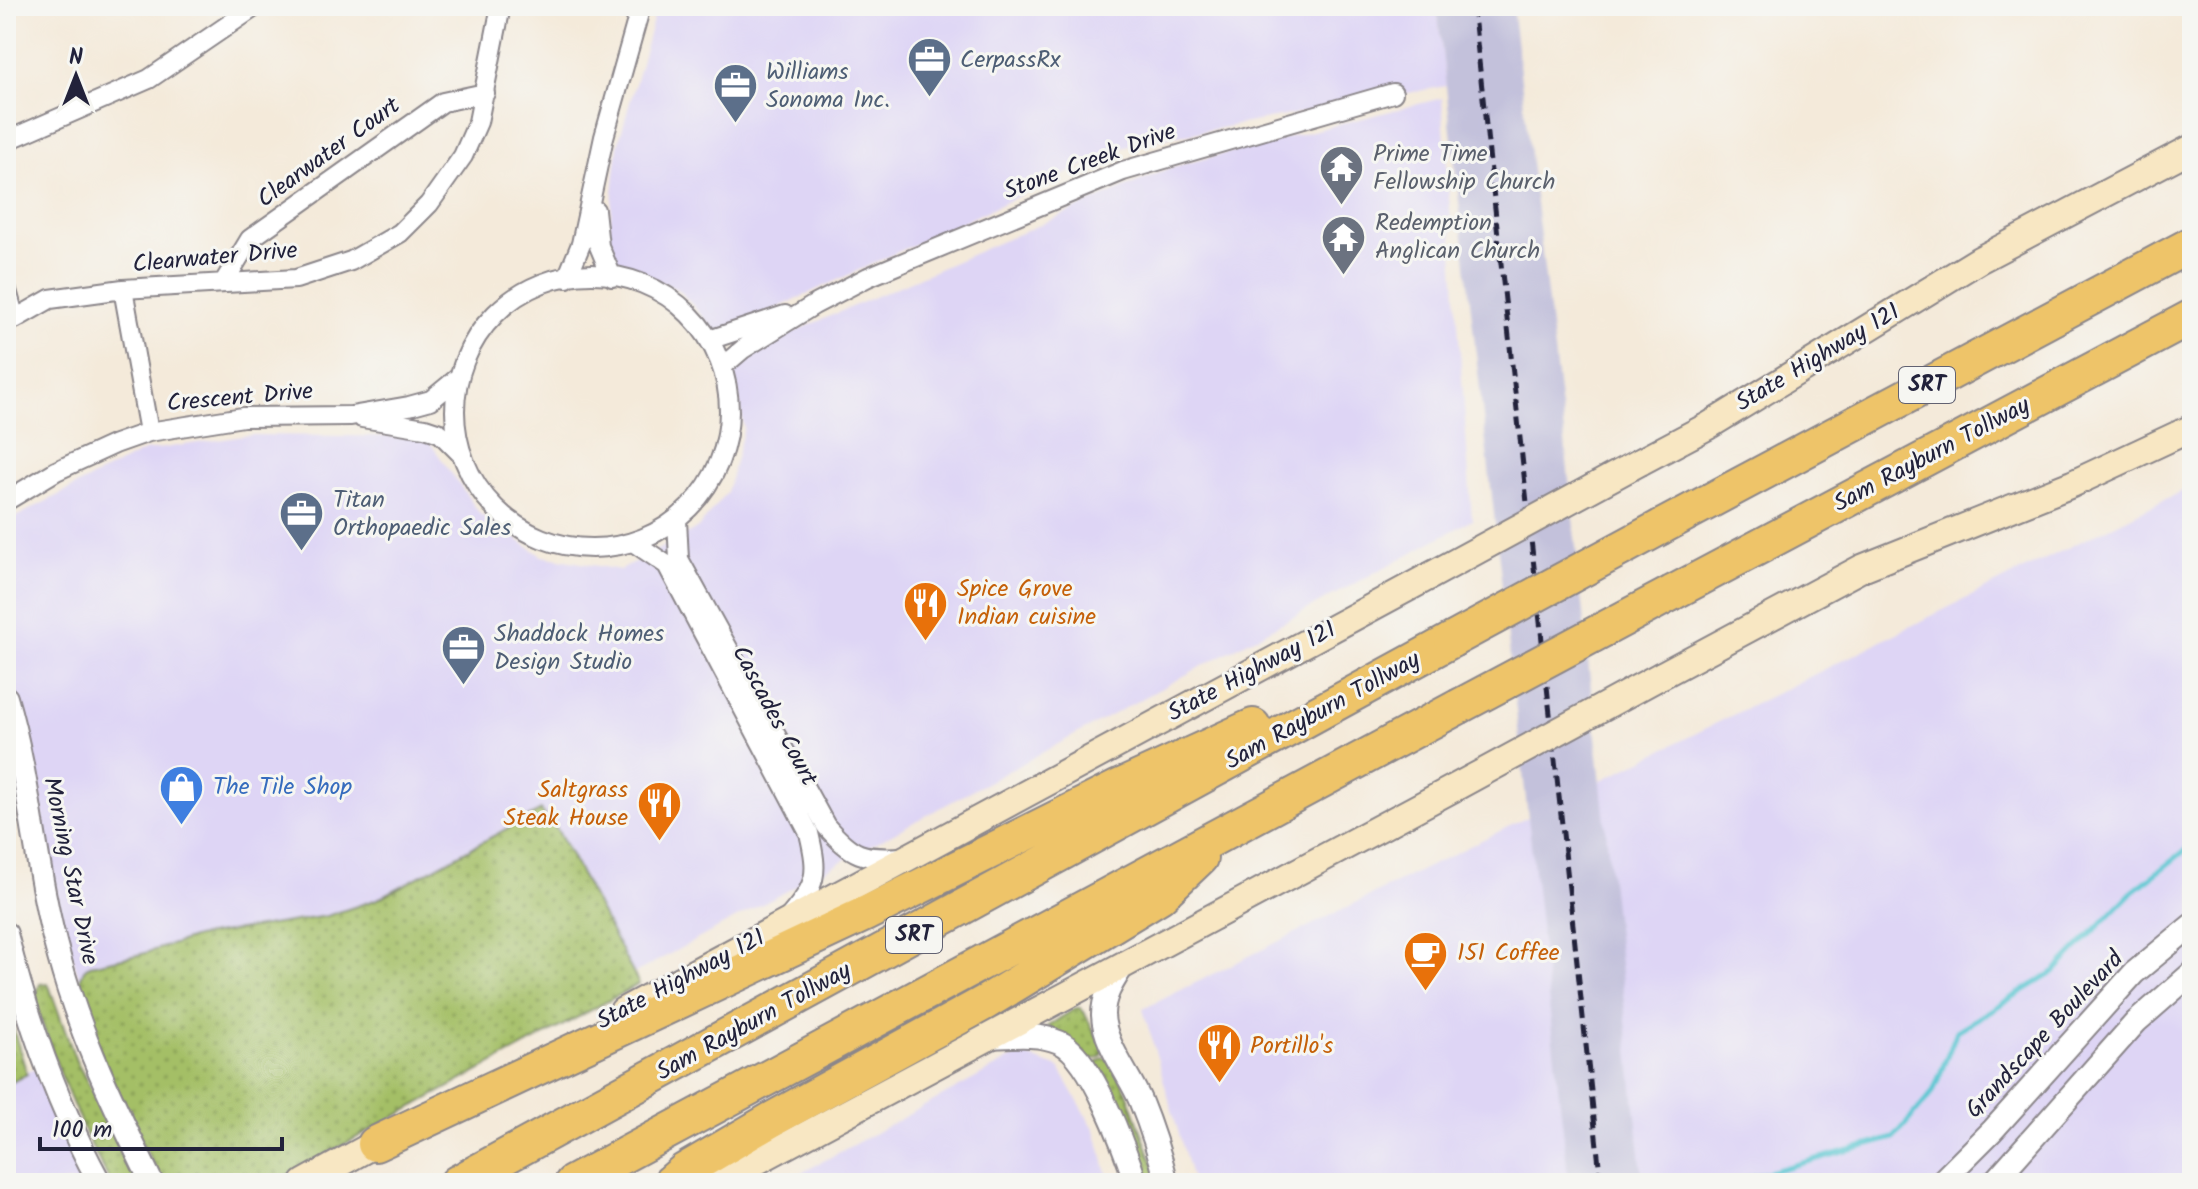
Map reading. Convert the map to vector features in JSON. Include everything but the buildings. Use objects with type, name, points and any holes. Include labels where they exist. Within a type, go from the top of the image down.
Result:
[{"type":"highway","name":"Sam Rayburn Tollway","points":[[457,1183],[1452,640],[2192,244]]},
{"type":"highway","name":"Sam Rayburn Tollway","points":[[572,1183],[2192,317]]},
{"type":"highway","points":[[375,1144],[900,897],[1119,787],[1270,718],[1370,685]]},
{"type":"highway","points":[[670,1183],[734,1141],[986,1002],[1160,896],[1231,829]]},
{"type":"main road","name":"State Highway 121","points":[[304,1183],[1708,426],[1979,260],[2190,151]]},
{"type":"main road","points":[[716,1183],[1862,568],[2072,484],[2192,428]]},
{"type":"street","points":[[6,141],[149,79],[256,6]]},
{"type":"street","name":"Clearwater Drive","points":[[6,287],[15,319],[50,299],[123,289],[296,279],[351,261],[400,233],[429,204],[463,156],[478,122],[501,6]]},
{"type":"street","points":[[567,278],[581,244],[594,195],[604,137],[641,6]]},
{"type":"street","name":"Clearwater Court","points":[[224,282],[250,239],[443,102],[485,93]]},
{"type":"street","name":"Stone Creek Drive","points":[[722,367],[743,349],[814,305],[924,253],[1123,171],[1393,93]]},
{"type":"street","points":[[594,195],[599,246],[612,277]]},
{"type":"street","points":[[591,274],[612,277],[652,288],[678,304],[700,326],[722,367],[730,412],[726,443],[716,472],[699,498],[677,520],[633,542],[591,549],[548,541],[511,522],[481,492],[461,454],[454,412],[459,377],[472,344],[494,315],[522,293],[556,279],[591,274]]},
{"type":"street","points":[[123,289],[149,432]]},
{"type":"street","name":"Stone Creek Drive","points":[[709,340],[814,305]]},
{"type":"street","name":"Crescent Drive","points":[[351,416],[431,400],[459,377]]},
{"type":"street","name":"Crescent Drive","points":[[6,501],[56,471],[115,444],[149,432],[243,417],[351,416],[425,428],[440,433],[461,454]]},
{"type":"street","name":"Cascades Court","points":[[677,520],[679,559],[826,826],[845,849],[874,858],[910,856]]},
{"type":"street","name":"Cascades Court","points":[[633,542],[667,565],[809,833],[816,864],[808,895],[782,926]]},
{"type":"street","name":"Morning Star Drive","points":[[6,698],[59,958],[85,1037],[152,1183]]},
{"type":"street","name":"Grandscape Boulevard","points":[[1940,1183],[1992,1131],[2123,985],[2192,925]]},
{"type":"street","points":[[6,934],[34,1034],[52,1083],[100,1183]]},
{"type":"street","points":[[1124,964],[1107,990],[1103,1016],[1158,1146],[1167,1183]]},
{"type":"street","points":[[1993,1183],[2147,1012],[2192,973]]},
{"type":"street","points":[[2123,985],[2147,1012]]},
{"type":"street","points":[[991,1037],[1034,1036],[1060,1042],[1076,1054],[1109,1111],[1136,1183]]},
{"type":"shaded area","points":[[657,6],[1437,6],[1446,86],[1129,145],[719,335],[679,290],[612,262],[609,232],[618,145]]},
{"type":"shaded area","points":[[1437,6],[1512,6],[1565,442],[1643,1183],[1569,1183]]},
{"type":"shaded area","points":[[1442,98],[1472,520],[247,1183],[96,1032],[59,914],[27,733],[6,657],[6,522],[144,451],[251,435],[426,437],[480,514],[542,556],[620,570],[698,528],[727,492],[744,428],[732,359],[1172,167]]},
{"type":"shaded area","points":[[2192,486],[2192,1183],[1193,1183],[1143,1009]]},
{"type":"shaded area","points":[[1020,1054],[1059,1068],[1095,1130],[1110,1183],[783,1183]]},
{"type":"shaded area","points":[[35,1068],[91,1183],[6,1183],[6,1081]]},
{"type":"green space","points":[[541,810],[549,823],[553,822],[639,984],[273,1183],[163,1183],[128,1117],[93,1035],[78,985],[84,970],[90,965],[142,954],[196,937],[327,916],[378,899]]},
{"type":"green space","points":[[48,983],[76,1061],[142,1183],[111,1183],[88,1139],[34,999],[40,984]]},
{"type":"green space","points":[[6,1005],[27,1074],[6,1085]]},
{"type":"green space","points":[[1076,1008],[1084,1012],[1104,1050],[1097,1058],[1089,1059],[1048,1026]]},
{"type":"green space","points":[[1104,1058],[1110,1059],[1127,1092],[1160,1183],[1150,1183],[1127,1124],[1094,1068]]},
{"type":"waterway","points":[[1729,1183],[1894,1138],[1933,1092],[1957,1031],[2054,972],[2131,893],[2192,845]]},
{"type":"railway","points":[[1473,6],[1601,1183]]},
{"type":"place","name":"CerpassRx","points":[[929,99]]},
{"type":"place","name":"Williams Sonoma Inc.","points":[[735,125]]},
{"type":"place","name":"Prime Time Fellowship Church","points":[[1342,207]]},
{"type":"place","name":"Redemption Anglican Church","points":[[1344,276]]},
{"type":"place","name":"Titan Orthopaedic Sales","points":[[302,553]]},
{"type":"place","name":"Spice Grove Indian cuisine","points":[[926,642]]},
{"type":"place","name":"Shaddock Homes Design Studio","points":[[463,687]]},
{"type":"place","name":"The Tile Shop","points":[[182,826]]},
{"type":"place","name":"Saltgrass Steak House","points":[[659,843]]},
{"type":"place","name":"151 Coffee","points":[[1426,992]]},
{"type":"place","name":"Portillo's","points":[[1219,1085]]}]
